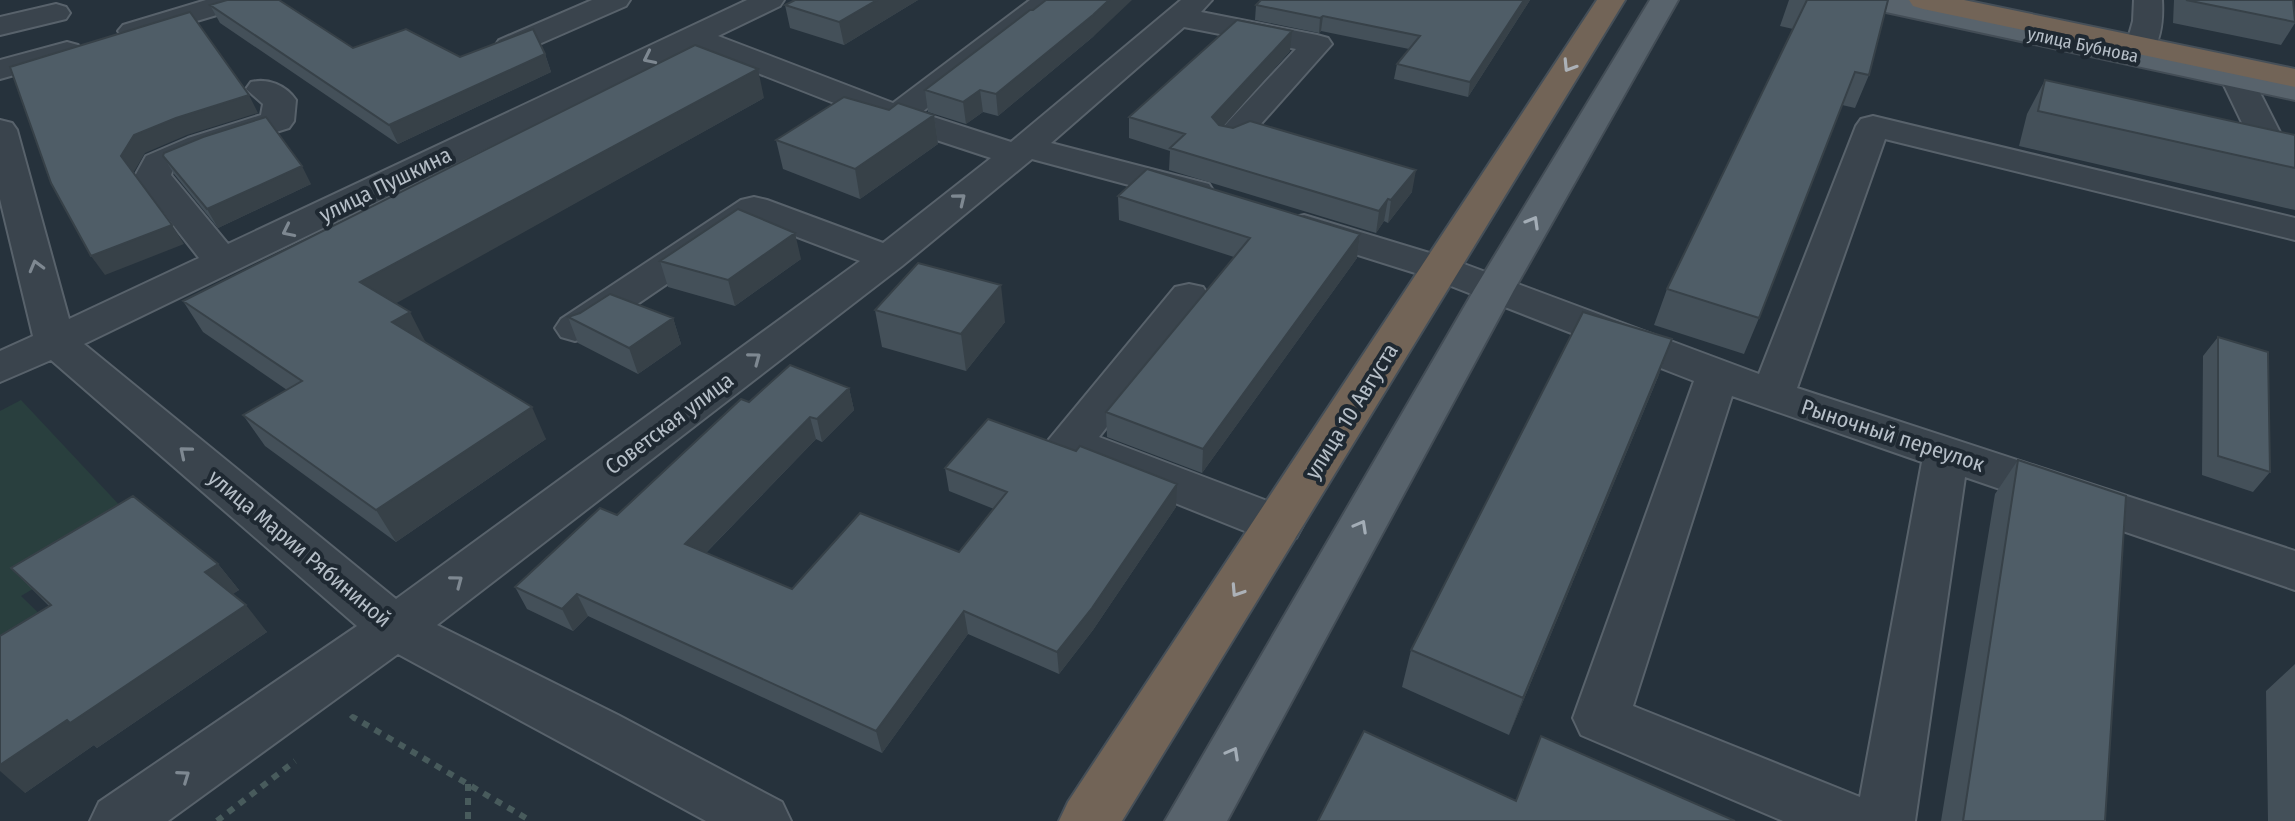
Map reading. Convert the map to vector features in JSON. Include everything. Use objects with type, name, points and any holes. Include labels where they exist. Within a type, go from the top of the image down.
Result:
[{"type":"highway","name":"улица 10 Августа","points":[[1089,821],[1611,0]]},
{"type":"highway","name":"улица Бубнова","points":[[1923,0],[2295,78]]},
{"type":"main road","points":[[1195,821],[1494,290],[1664,0]]},
{"type":"main road","name":"улица Бубнова","points":[[1872,0],[2295,90]]},
{"type":"street","points":[[0,70],[237,0]]},
{"type":"street","points":[[510,46],[616,0]]},
{"type":"street","points":[[897,116],[1048,0]]},
{"type":"street","points":[[2141,46],[2148,21],[2148,0]]},
{"type":"street","name":"улица Пушкина","points":[[0,368],[693,37],[746,3]]},
{"type":"street","points":[[1189,9],[1317,44],[1231,137]]},
{"type":"street","name":"Советская улица","points":[[120,821],[395,628],[888,258],[1189,9]]},
{"type":"street","points":[[0,26],[56,13]]},
{"type":"street","points":[[693,37],[897,116],[1021,151],[1134,173],[1225,201]]},
{"type":"street","points":[[2236,77],[2274,154]]},
{"type":"street","points":[[222,262],[153,176],[158,163],[200,145],[277,121],[280,100],[262,89]]},
{"type":"street","points":[[1773,395],[1873,126],[2295,229]]},
{"type":"street","points":[[0,130],[55,342]]},
{"type":"street","points":[[575,328],[754,208],[888,258]]},
{"type":"street","name":"Рыночный переулок","points":[[1271,215],[1442,269],[1717,376],[2295,571]]},
{"type":"street","points":[[1189,296],[1069,443],[1279,525]]},
{"type":"street","name":"улица Марии Рябининой","points":[[55,342],[395,628],[598,732],[761,821]]},
{"type":"street","points":[[1717,376],[1601,718],[1850,821]]},
{"type":"street","points":[[1885,821],[1946,453]]},
{"type":"path","points":[[341,727],[353,717],[531,821]]},
{"type":"path","points":[[217,821],[304,755]]},
{"type":"path","points":[[468,784],[468,821]]},
{"type":"green space","points":[[21,400],[139,526],[21,596],[54,628],[0,659],[0,411]]},
{"type":"building","points":[[227,0],[279,0],[353,48],[406,29],[460,57],[533,29],[545,54],[389,125],[210,5]]},
{"type":"building","points":[[795,0],[877,0],[839,22],[785,5]]},
{"type":"building","points":[[1046,0],[1109,0],[996,94],[980,90],[963,102],[925,90],[1030,10]]},
{"type":"building","points":[[1261,0],[1524,0],[1470,82],[1397,64],[1420,36],[1256,5]]},
{"type":"building","points":[[1807,0],[1888,0],[1869,75],[1855,72],[1759,318],[1667,289]]},
{"type":"building","points":[[2186,0],[2293,0],[2295,22]]},
{"type":"building","points":[[190,12],[249,95],[134,135],[121,156],[172,225],[91,256],[51,183],[10,67]]},
{"type":"building","points":[[1237,20],[1292,31],[1212,117],[1219,125],[1233,128],[1250,121],[1416,170],[1379,211],[1170,148],[1185,134],[1129,117]]},
{"type":"building","points":[[695,45],[758,69],[360,282],[410,312],[392,322],[532,407],[376,510],[243,415],[302,381],[183,301]]},
{"type":"building","points":[[2045,80],[2295,135],[2295,168],[2038,111]]},
{"type":"building","points":[[844,97],[889,110],[898,103],[934,115],[855,169],[776,140]]},
{"type":"building","points":[[266,117],[302,166],[207,209],[163,156],[203,137]]},
{"type":"building","points":[[1147,169],[1360,234],[1203,449],[1106,412],[1250,238],[1118,196]]},
{"type":"building","points":[[738,209],[795,233],[728,280],[660,261]]},
{"type":"building","points":[[918,263],[1001,285],[961,334],[875,310]]},
{"type":"building","points":[[610,294],[673,318],[629,348],[568,317]]},
{"type":"building","points":[[1583,312],[1672,339],[1523,698],[1411,650]]},
{"type":"building","points":[[2218,337],[2268,352],[2270,472],[2218,456]]},
{"type":"building","points":[[790,365],[849,388],[817,419],[810,417],[685,544],[792,589],[860,513],[959,552],[1007,492],[945,468],[988,419],[1076,451],[1080,446],[1177,484],[1092,608],[1057,652],[964,611],[876,731],[577,594],[562,609],[515,587],[600,508],[617,515],[741,399],[749,402]]},
{"type":"building","points":[[2018,460],[2126,496],[2105,821],[1963,821]]},
{"type":"building","points":[[133,496],[218,564],[205,572],[246,605],[70,723],[67,720],[0,765],[0,636],[51,605],[11,568]]},
{"type":"building","points":[[1364,731],[1516,801],[1541,736],[1735,821],[1318,821]]}]
